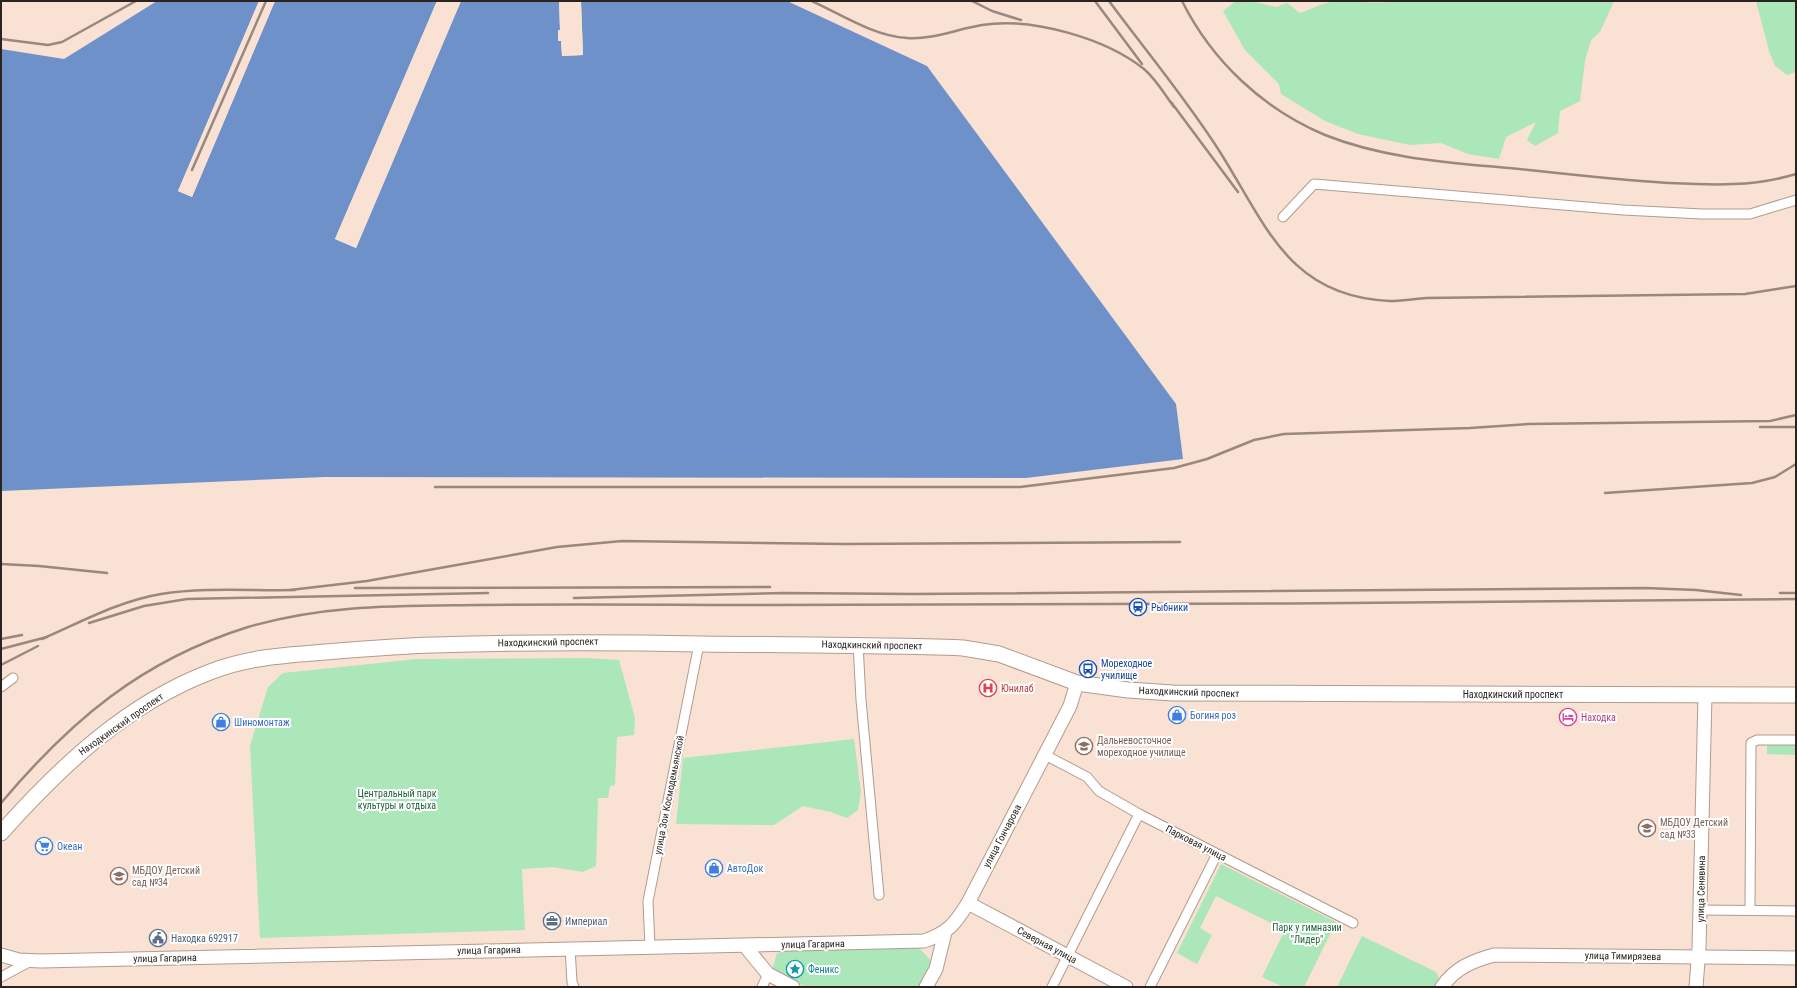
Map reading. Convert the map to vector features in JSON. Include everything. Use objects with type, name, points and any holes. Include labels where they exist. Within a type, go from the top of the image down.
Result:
[{"type":"main road","name":"Находкинский проспект","points":[[1,833],[72,759],[129,715],[163,694],[186,681],[214,670],[241,663],[303,654],[408,646],[528,641],[700,644],[858,644],[981,650],[1020,661],[1077,683],[1128,690],[1173,693],[1796,695]]},
{"type":"main road","name":"улица Гончарова","points":[[945,932],[959,918],[968,903],[1070,706],[1077,683]]},
{"type":"main road","name":"улица Сенявина","points":[[1696,987],[1699,957],[1705,695]]},
{"type":"main road","name":"Северная улица","points":[[968,903],[1126,987]]},
{"type":"main road","name":"улица Гагарина","points":[[1,964],[32,961],[650,946],[745,946],[909,942],[924,941],[945,932]]},
{"type":"main road","points":[[926,987],[936,969],[945,932]]},
{"type":"main road","points":[[745,946],[768,974],[793,987]]},
{"type":"main road","name":"улица Гагарина","points":[[1,955],[19,960],[32,961]]},
{"type":"main road","name":"улица Тимирязева","points":[[1442,987],[1454,973],[1475,960],[1494,955],[1796,958]]},
{"type":"street","points":[[1283,217],[1314,184],[1623,210],[1702,214],[1750,214],[1796,200]]},
{"type":"street","name":"улица Зои Космодемьянской","points":[[650,946],[648,901],[700,644]]},
{"type":"street","points":[[858,644],[861,700],[879,895]]},
{"type":"street","points":[[1,687],[13,678]]},
{"type":"street","points":[[1750,910],[1751,743],[1757,740],[1796,740]]},
{"type":"street","name":"Парковая улица","points":[[1045,754],[1087,776],[1099,791],[1139,814],[1353,923]]},
{"type":"street","points":[[1052,987],[1139,814]]},
{"type":"street","points":[[1150,987],[1217,854]]},
{"type":"street","points":[[1700,910],[1796,911]]},
{"type":"street","points":[[570,948],[572,982],[574,987]]},
{"type":"street","points":[[1,978],[32,961]]},
{"type":"street","points":[[762,987],[768,974]]},
{"type":"green space","points":[[1236,1],[1250,1],[1276,7],[1287,3],[1300,13],[1335,1],[1380,3],[1390,1],[1614,1],[1600,32],[1591,40],[1585,61],[1580,101],[1560,111],[1558,133],[1535,146],[1527,140],[1536,122],[1506,137],[1499,159],[1468,154],[1441,143],[1410,145],[1358,134],[1325,121],[1281,94],[1279,84],[1245,50],[1223,11]]},
{"type":"green space","points":[[1756,1],[1796,1],[1796,72],[1787,75],[1775,66],[1769,51]]},
{"type":"green space","name":"Центральный парк культуры и отдыха","points":[[586,658],[619,660],[635,718],[634,735],[617,737],[615,785],[610,786],[608,798],[598,798],[596,866],[583,872],[552,867],[522,869],[525,930],[260,938],[250,746],[268,687],[283,673],[417,659]]},
{"type":"green space","points":[[854,739],[861,792],[858,810],[847,818],[831,812],[803,806],[774,825],[676,824],[683,758]]},
{"type":"green space","points":[[1767,744],[1796,745],[1796,755],[1767,754]]},
{"type":"green space","name":"Парк у гимназии \"Лидер\"","points":[[1221,864],[1336,922],[1304,987],[1283,987],[1262,977],[1285,930],[1216,896],[1200,928],[1212,935],[1197,964],[1177,953]]},
{"type":"green space","points":[[1362,936],[1436,972],[1439,978],[1434,987],[1337,987]]},
{"type":"green space","points":[[919,948],[934,964],[922,987],[806,987],[772,970],[777,953],[787,950]]},
{"type":"water","points":[[157,1],[259,1],[178,191],[192,197],[275,1],[437,1],[335,239],[356,248],[461,1],[559,1],[560,30],[558,30],[558,41],[561,41],[562,56],[583,55],[581,1],[787,1],[927,66],[1176,404],[1183,459],[1026,478],[324,477],[1,491],[1,49],[64,59]]},
{"type":"pier","points":[[259,1],[260,2],[181,190],[191,194],[273,1],[275,1],[192,197],[178,191]]},
{"type":"pier","points":[[437,1],[438,2],[338,238],[355,246],[459,1],[461,1],[356,248],[335,239]]},
{"type":"pier","points":[[559,1],[561,1],[562,30],[560,32],[560,39],[563,40],[564,54],[581,53],[579,1],[581,1],[583,55],[562,56],[561,41],[558,41],[558,30],[560,30]]},
{"type":"railway","points":[[1,39],[48,45],[62,42],[136,1]]},
{"type":"railway","points":[[192,170],[266,1]]},
{"type":"railway","points":[[812,1],[870,29],[907,38],[935,36],[982,25],[1001,23],[1045,27],[1067,32],[1089,39],[1109,48],[1128,58],[1144,69],[1156,82],[1174,107]]},
{"type":"railway","points":[[972,1],[992,11],[1021,20]]},
{"type":"railway","points":[[1095,1],[1142,64]]},
{"type":"railway","points":[[1109,1],[1207,133],[1267,230],[1284,252],[1304,271],[1327,286],[1356,296],[1390,301],[1426,298],[1745,294],[1796,286]]},
{"type":"railway","points":[[1182,1],[1208,44],[1224,63],[1260,97],[1281,112],[1302,124],[1325,135],[1350,144],[1400,156],[1426,160],[1668,183],[1748,183],[1796,174]]},
{"type":"railway","points":[[1171,102],[1238,192]]},
{"type":"railway","points":[[435,487],[1020,487],[1174,468],[1207,459],[1254,440],[1284,434],[1470,428],[1528,424],[1770,421],[1796,415]]},
{"type":"railway","points":[[1760,427],[1796,427]]},
{"type":"railway","points":[[1605,493],[1752,483],[1775,477],[1796,464]]},
{"type":"railway","points":[[290,590],[367,581],[557,547],[622,541],[844,544],[1180,542]]},
{"type":"railway","points":[[1,564],[39,566],[107,573]]},
{"type":"railway","points":[[355,588],[770,587]]},
{"type":"railway","points":[[574,598],[782,593],[913,594],[1645,588],[1696,590],[1741,595]]},
{"type":"railway","points":[[42,639],[115,607],[145,597],[178,592],[211,590],[295,590]]},
{"type":"railway","points":[[89,623],[144,606],[187,599],[488,593]]},
{"type":"railway","points":[[1780,593],[1796,593]]},
{"type":"railway","points":[[1,803],[54,745],[111,696],[142,675],[175,657],[210,641],[248,627],[277,619],[334,610],[391,606],[515,605],[1154,604],[1796,599]]},
{"type":"railway","points":[[1,639],[22,635]]},
{"type":"railway","points":[[1,649],[47,637]]},
{"type":"railway","points":[[1,665],[38,646]]},
{"type":"place","name":"Рыбники","points":[[1138,607]]},
{"type":"place","name":"Мореходное училище","points":[[1088,669]]},
{"type":"place","name":"Юнилаб","points":[[988,688]]},
{"type":"place","name":"Богиня роз","points":[[1177,715]]},
{"type":"place","name":"Находка","points":[[1568,717]]},
{"type":"place","name":"Шиномонтаж","points":[[221,722]]},
{"type":"place","name":"Дальневосточное мореходное училище","points":[[1084,746]]},
{"type":"place","name":"МБДОУ Детский сад №33","points":[[1647,828]]},
{"type":"place","name":"Океан","points":[[44,846]]},
{"type":"place","name":"АвтоДок","points":[[714,868]]},
{"type":"place","name":"МБДОУ Детский сад №34","points":[[119,876]]},
{"type":"place","name":"Империал","points":[[552,921]]},
{"type":"place","name":"Находка 692917","points":[[158,938]]},
{"type":"place","name":"Феникс","points":[[795,969]]}]
